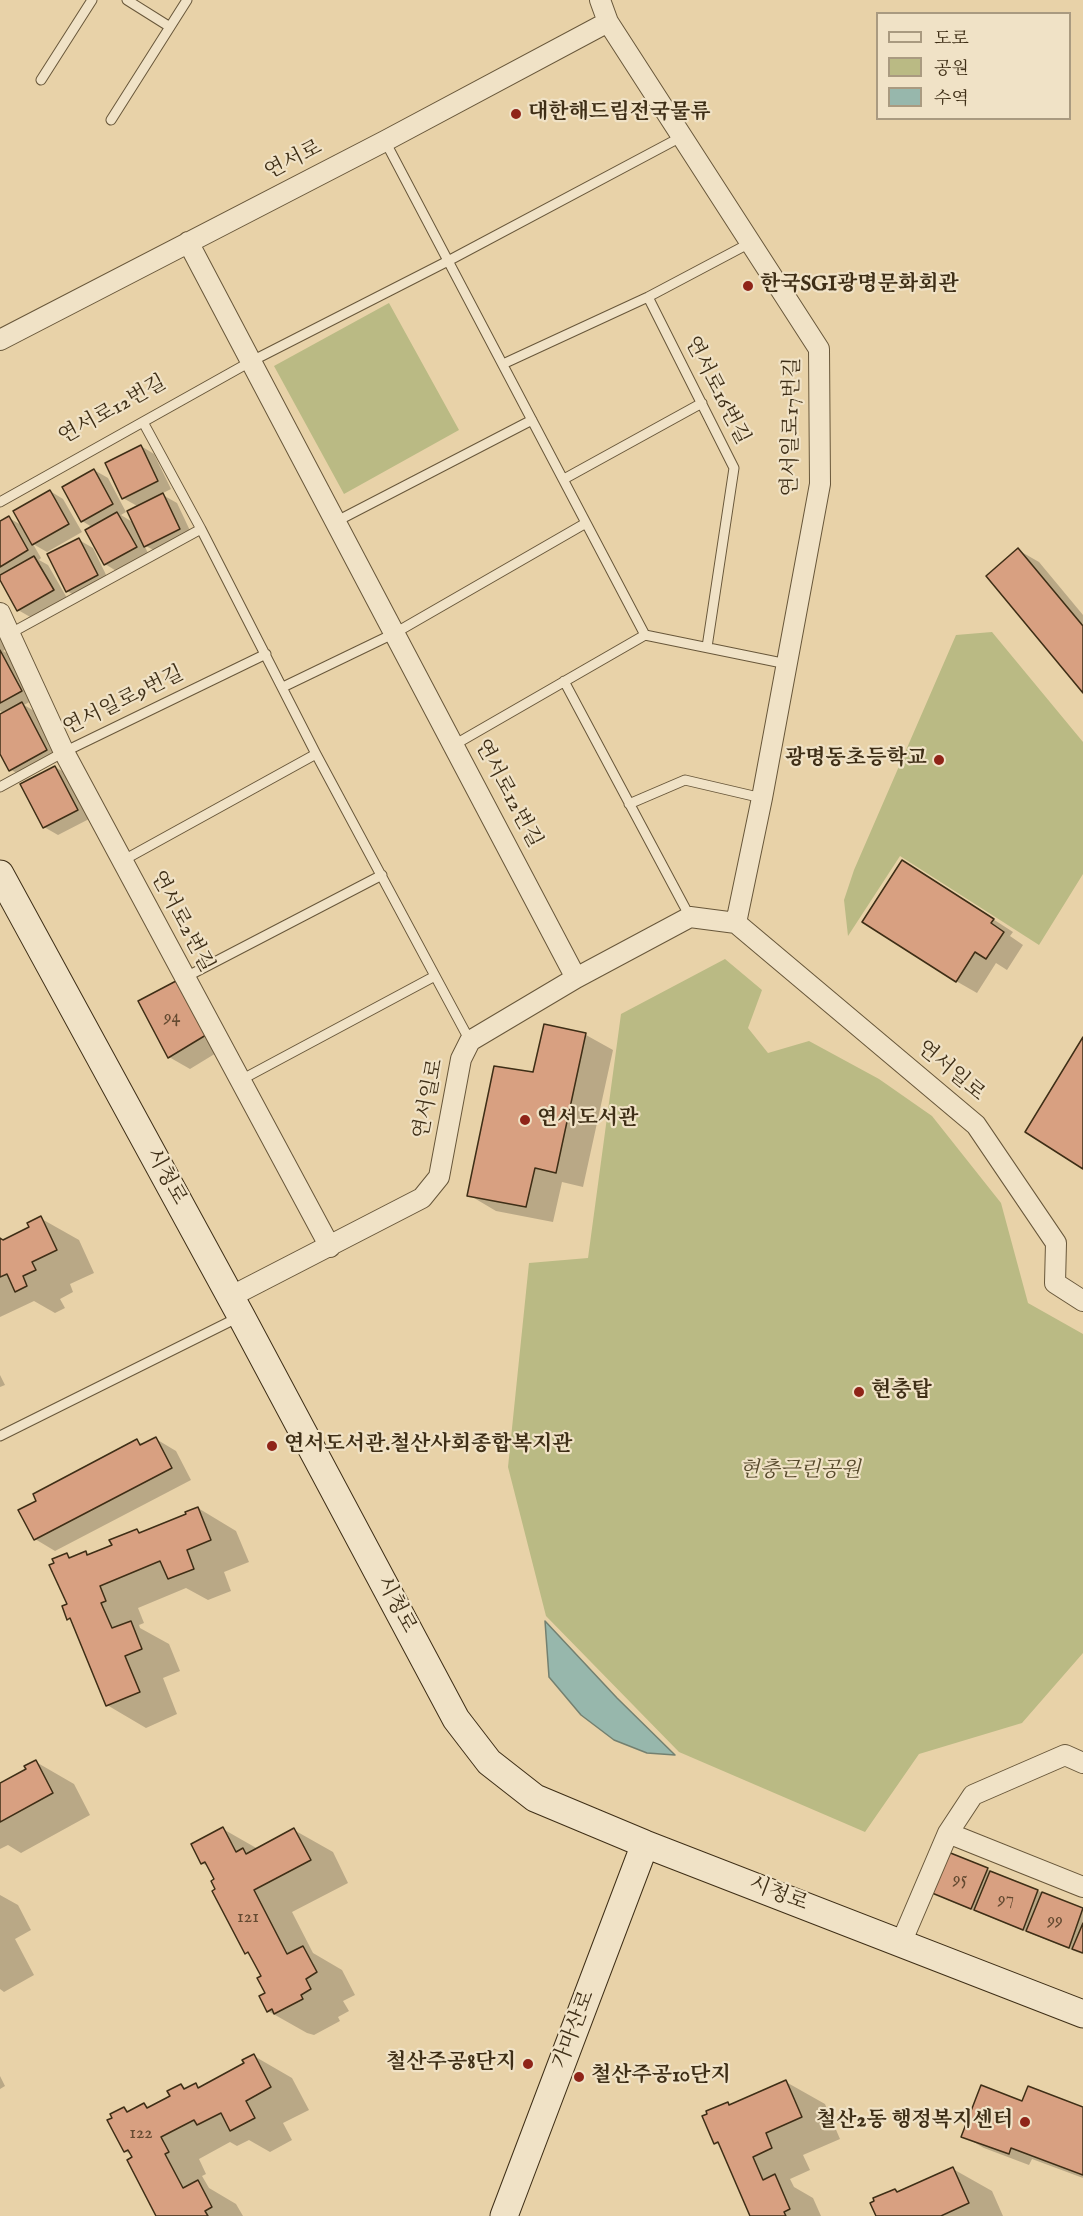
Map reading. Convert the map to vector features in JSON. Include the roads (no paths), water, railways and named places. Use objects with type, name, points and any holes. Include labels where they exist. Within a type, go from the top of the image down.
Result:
[{"type":"main road","name":"시청로","points":[[0,874],[236,1307],[456,1719],[489,1762],[535,1798],[645,1844],[1083,2014]]},
{"type":"main road","name":"가마산로","points":[[504,2216],[645,1844]]},
{"type":"street","name":"연서일로17번길","points":[[600,0],[608,22],[819,349],[820,484],[762,798],[736,923]]},
{"type":"street","name":"연서로","points":[[0,340],[385,141],[608,22]]},
{"type":"street","name":"연서로12번길","points":[[188,242],[576,978]]},
{"type":"street","name":"연서로2번길","points":[[0,614],[11,633],[64,752],[330,1247]]},
{"type":"street","name":"연서일로","points":[[236,1307],[330,1247],[422,1198],[439,1178],[461,1059],[470,1041],[576,978],[690,917]]},
{"type":"street","points":[[690,917],[736,923]]},
{"type":"street","name":"연서일로","points":[[736,923],[976,1125],[1056,1243],[1055,1282],[1083,1301]]},
{"type":"street","points":[[901,1943],[948,1833],[973,1795],[1065,1755],[1083,1763]]},
{"type":"street","points":[[948,1833],[1083,1887]]},
{"type":"lane","points":[[41,80],[92,0]]},
{"type":"lane","points":[[127,0],[170,27]]},
{"type":"lane","points":[[111,120],[188,0]]},
{"type":"lane","points":[[448,261],[681,136]]},
{"type":"lane","points":[[385,141],[645,635]]},
{"type":"lane","points":[[503,364],[648,297],[750,243]]},
{"type":"lane","name":"연서로12번길","points":[[0,502],[250,362],[448,261]]},
{"type":"lane","name":"연서로16번길","points":[[648,297],[734,468],[707,647]]},
{"type":"lane","points":[[564,479],[702,403]]},
{"type":"lane","points":[[337,521],[532,420]]},
{"type":"lane","points":[[143,422],[201,529],[316,754],[470,1041]]},
{"type":"lane","points":[[283,687],[395,633],[586,523]]},
{"type":"lane","points":[[11,633],[201,529]]},
{"type":"lane","points":[[454,745],[645,635],[787,664]]},
{"type":"lane","name":"연서일로9번길","points":[[0,787],[64,752],[266,654]]},
{"type":"lane","points":[[564,681],[690,917]]},
{"type":"lane","points":[[122,861],[316,754]]},
{"type":"lane","points":[[629,804],[684,780],[762,798]]},
{"type":"lane","points":[[184,978],[382,875]]},
{"type":"lane","points":[[239,1081],[435,976]]},
{"type":"lane","points":[[0,1436],[236,1307]]},
{"type":"water","points":[[545,1621],[617,1698],[675,1755],[647,1753],[614,1740],[581,1715],[549,1677]]},
{"type":"place","name":"대한해드림전국물류","points":[[516,114]]},
{"type":"place","name":"한국SGI광명문화회관","points":[[748,286]]},
{"type":"place","name":"광명동초등학교","points":[[939,760]]},
{"type":"place","name":"연서도서관","points":[[525,1120]]},
{"type":"place","name":"현충탑","points":[[859,1392]]},
{"type":"place","name":"연서도서관.철산사회종합복지관","points":[[272,1446]]},
{"type":"place","name":"철산주공8단지","points":[[528,2064]]},
{"type":"place","name":"철산주공10단지","points":[[579,2077]]},
{"type":"place","name":"철산2동 행정복지센터","points":[[1025,2122]]},
{"type":"park label","name":"현충근린공원","points":[[800,1472]]}]
